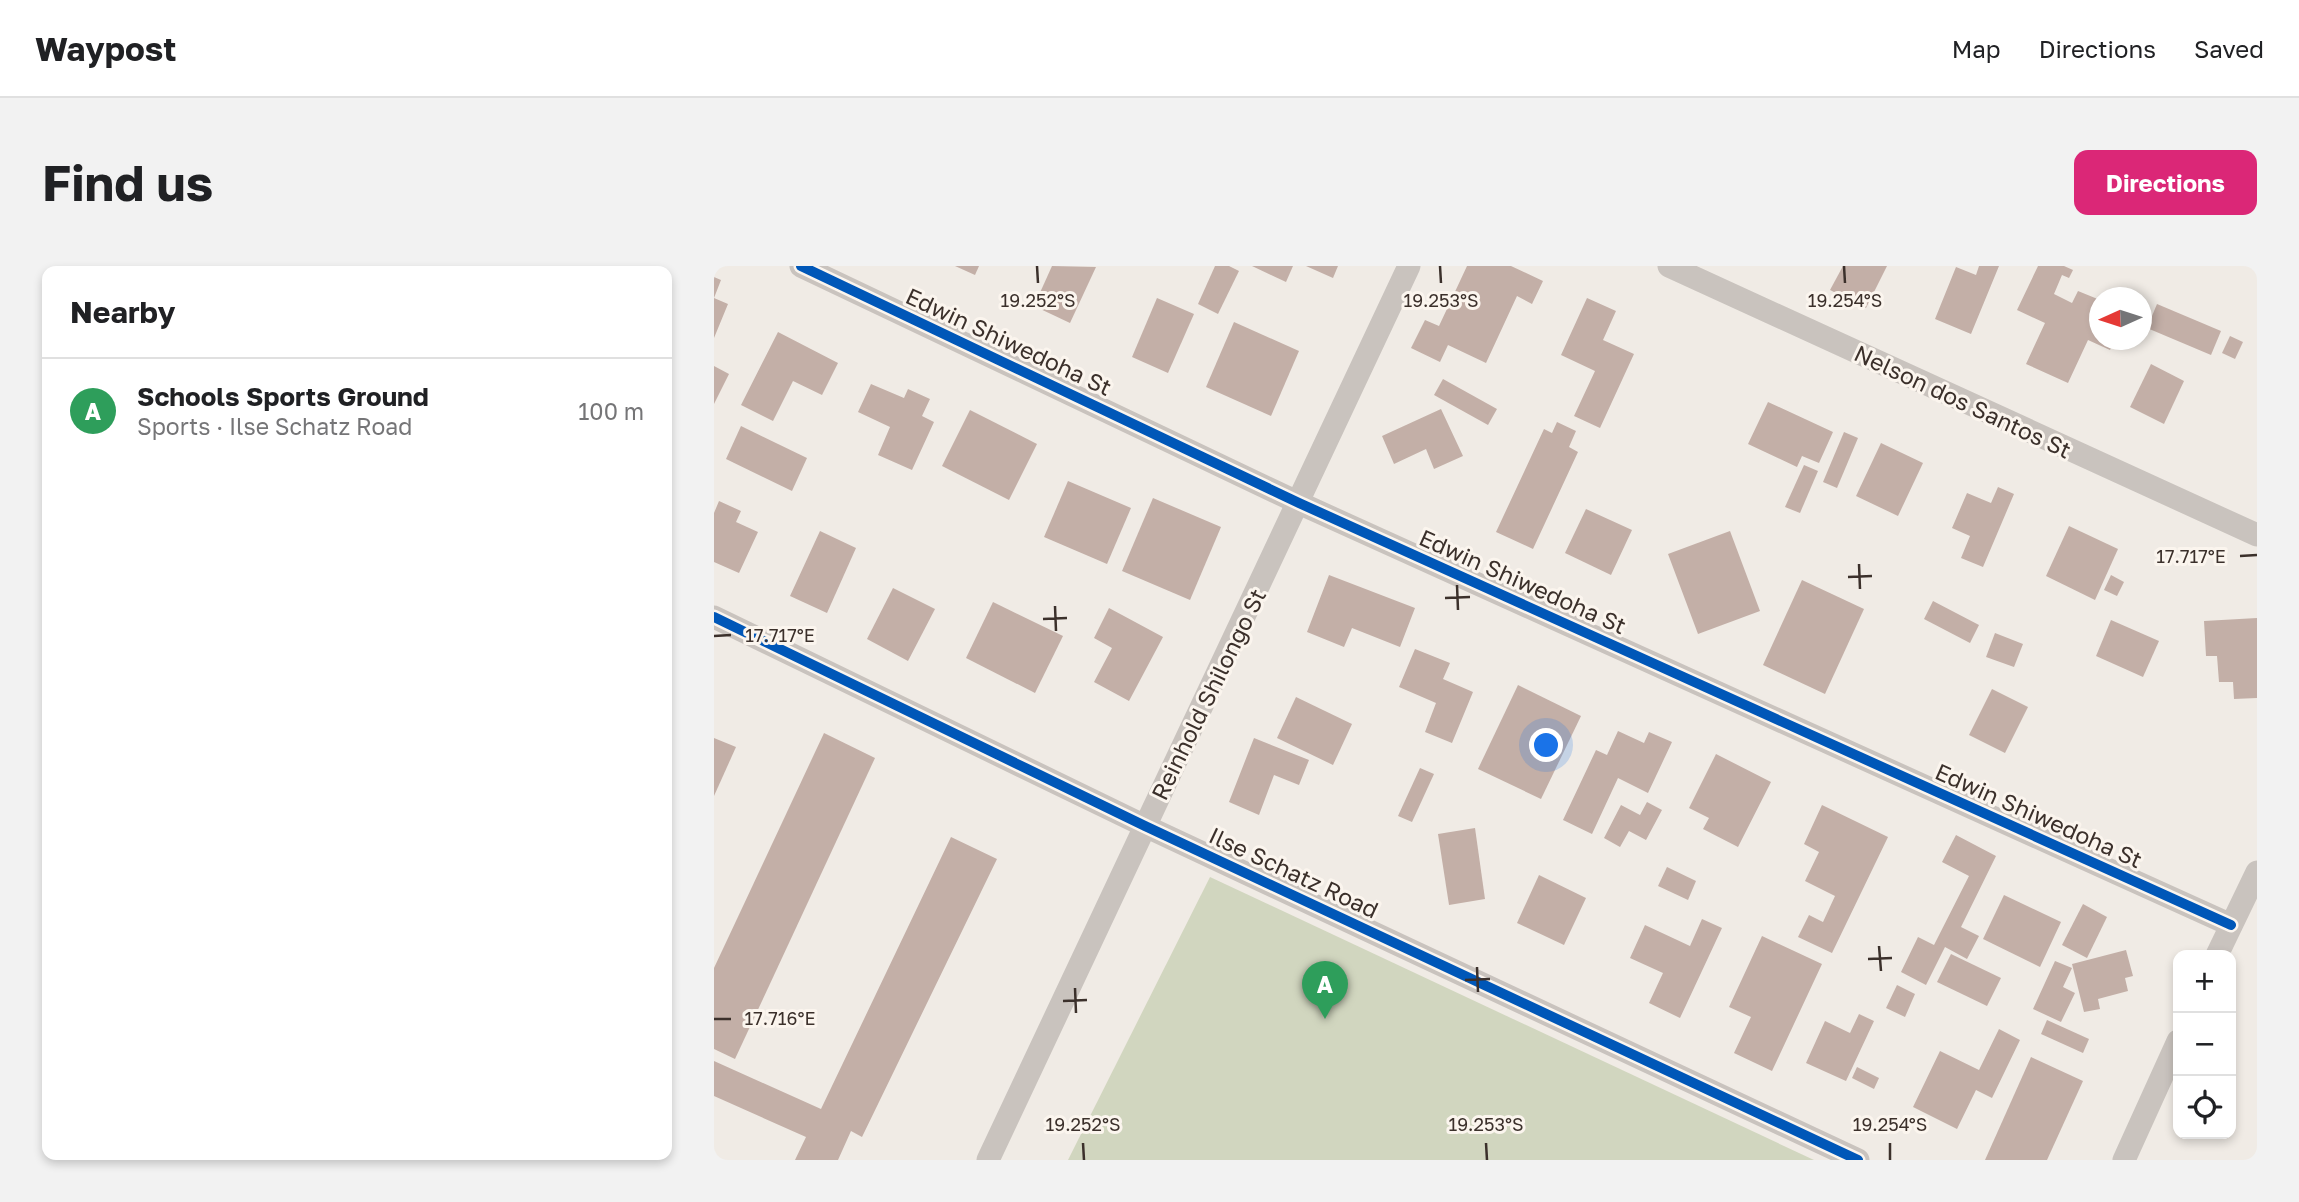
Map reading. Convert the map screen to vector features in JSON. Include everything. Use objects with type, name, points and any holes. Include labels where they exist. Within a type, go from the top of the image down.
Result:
[{"type":"street","name":"Edwin Shiwedoha St","points":[[802,266],[1299,503],[2231,925]]},
{"type":"street","name":"Reinhold Shilongo St","points":[[988,1160],[1409,266]]},
{"type":"street","name":"Nelson dos Santos St","points":[[1670,266],[2257,535]]},
{"type":"street","name":"Ilse Schatz Road","points":[[714,617],[1145,826],[1858,1160]]},
{"type":"street","points":[[2219,950],[2257,872]]},
{"type":"street","points":[[2124,1160],[2173,1052]]},
{"type":"green space","points":[[1210,877],[1814,1160],[1068,1160]]},
{"type":"building","points":[[955,266],[979,266],[975,275]]},
{"type":"building","points":[[1052,266],[1096,267],[1070,323],[1034,306]]},
{"type":"building","points":[[1215,266],[1229,266],[1239,271],[1218,314],[1198,304]]},
{"type":"building","points":[[1252,266],[1293,266],[1286,282]]},
{"type":"building","points":[[1306,266],[1338,266],[1333,278]]},
{"type":"building","points":[[1467,266],[1511,266],[1543,281],[1532,304],[1517,296],[1486,363],[1448,345],[1440,362],[1411,348],[1425,320],[1439,326]]},
{"type":"building","points":[[1843,266],[1887,266],[1866,308],[1830,290]]},
{"type":"building","points":[[1979,266],[1999,266],[1971,334],[1935,319],[1956,267],[1976,275]]},
{"type":"building","points":[[2038,266],[2064,266],[2073,270],[2069,278],[2062,275],[2054,294],[2072,303],[2078,291],[2089,296],[2089,340],[2068,383],[2026,364],[2045,323],[2017,310]]},
{"type":"building","points":[[714,277],[721,280],[714,298]]},
{"type":"building","points":[[714,298],[728,304],[714,338]]},
{"type":"building","points":[[1157,298],[1194,314],[1168,373],[1132,357]]},
{"type":"building","points":[[1587,298],[1616,311],[1603,340],[1634,354],[1600,428],[1574,416],[1595,371],[1561,355]]},
{"type":"building","points":[[2157,304],[2221,331],[2211,355],[2152,330],[2152,316]]},
{"type":"building","points":[[1234,322],[1299,351],[1271,416],[1206,387]]},
{"type":"building","points":[[778,332],[838,363],[822,395],[793,381],[773,421],[741,405]]},
{"type":"building","points":[[2230,336],[2243,342],[2235,359],[2222,353]]},
{"type":"building","points":[[2151,364],[2184,381],[2164,424],[2130,407]]},
{"type":"building","points":[[714,366],[729,374],[714,404]]},
{"type":"building","points":[[1443,379],[1497,409],[1488,425],[1434,395]]},
{"type":"building","points":[[871,384],[904,398],[908,389],[930,399],[922,416],[934,422],[912,470],[878,455],[890,427],[858,412]]},
{"type":"building","points":[[1768,402],[1833,432],[1819,463],[1802,456],[1797,467],[1748,444]]},
{"type":"building","points":[[1441,409],[1463,456],[1434,469],[1426,449],[1394,464],[1382,436]]},
{"type":"building","points":[[970,410],[1037,444],[1009,500],[942,466]]},
{"type":"building","points":[[1557,422],[1576,431],[1569,447],[1578,452],[1533,549],[1496,532],[1544,429],[1552,433]]},
{"type":"building","points":[[741,426],[807,458],[792,491],[726,459]]},
{"type":"building","points":[[1844,432],[1858,438],[1837,488],[1823,482]]},
{"type":"building","points":[[1881,443],[1923,463],[1898,516],[1856,496]]},
{"type":"building","points":[[1804,465],[1818,471],[1800,513],[1785,507]]},
{"type":"building","points":[[1068,481],[1131,508],[1107,564],[1044,537]]},
{"type":"building","points":[[1998,487],[2014,494],[1983,567],[1961,558],[1970,536],[1952,528],[1967,493],[1991,503]]},
{"type":"building","points":[[1153,498],[1221,527],[1190,600],[1122,571]]},
{"type":"building","points":[[719,501],[741,511],[736,522],[758,532],[739,573],[714,562],[714,513]]},
{"type":"building","points":[[1586,509],[1632,530],[1611,575],[1565,553]]},
{"type":"building","points":[[2069,526],[2118,549],[2095,600],[2046,576]]},
{"type":"building","points":[[820,531],[856,548],[827,613],[790,596]]},
{"type":"building","points":[[1730,531],[1760,611],[1698,634],[1668,554]]},
{"type":"building","points":[[1329,575],[1415,608],[1400,647],[1352,628],[1344,647],[1307,632]]},
{"type":"building","points":[[2111,575],[2124,582],[2117,596],[2104,590]]},
{"type":"building","points":[[1802,580],[1864,609],[1825,694],[1763,665]]},
{"type":"building","points":[[893,588],[935,609],[908,661],[867,639]]},
{"type":"building","points":[[1933,601],[1979,625],[1970,643],[1924,619]]},
{"type":"building","points":[[993,602],[1063,636],[1035,693],[966,658]]},
{"type":"building","points":[[1109,608],[1163,637],[1129,701],[1094,682],[1112,648],[1094,638]]},
{"type":"building","points":[[2257,618],[2257,698],[2234,699],[2233,682],[2219,682],[2217,656],[2206,656],[2204,621]]},
{"type":"building","points":[[2111,620],[2159,641],[2143,677],[2096,656]]},
{"type":"building","points":[[1995,633],[2023,644],[2014,667],[1986,657]]},
{"type":"building","points":[[1415,649],[1450,663],[1443,679],[1473,692],[1452,743],[1425,732],[1436,703],[1399,687]]},
{"type":"building","points":[[1518,685],[1581,716],[1541,799],[1478,769]]},
{"type":"building","points":[[1992,689],[2028,707],[2005,753],[1969,735]]},
{"type":"building","points":[[1296,697],[1352,724],[1333,765],[1277,738]]},
{"type":"building","points":[[1618,731],[1644,743],[1649,732],[1672,742],[1648,793],[1618,778],[1592,834],[1563,820],[1596,750],[1607,755]]},
{"type":"building","points":[[824,733],[875,758],[735,1059],[714,1049],[714,968]]},
{"type":"building","points":[[714,738],[736,747],[714,796]]},
{"type":"building","points":[[1254,738],[1309,760],[1299,785],[1274,775],[1259,815],[1229,802]]},
{"type":"building","points":[[1716,754],[1771,782],[1738,847],[1703,829],[1709,818],[1689,808]]},
{"type":"building","points":[[1420,768],[1434,774],[1412,822],[1398,816]]},
{"type":"building","points":[[1647,802],[1662,810],[1646,840],[1629,831],[1620,847],[1604,838],[1621,805],[1640,815]]},
{"type":"building","points":[[1822,805],[1888,837],[1832,953],[1798,937],[1809,915],[1823,922],[1835,896],[1805,881],[1819,852],[1804,844]]},
{"type":"building","points":[[1475,828],[1485,899],[1449,905],[1438,834]]},
{"type":"building","points":[[1956,835],[1996,856],[1961,927],[1979,936],[1967,959],[1945,947],[1926,985],[1901,972],[1918,937],[1934,945],[1969,876],[1942,862]]},
{"type":"building","points":[[951,837],[997,859],[862,1137],[851,1131],[838,1160],[795,1160],[806,1137],[714,1096],[714,1061],[821,1109]]},
{"type":"building","points":[[1667,867],[1696,881],[1688,900],[1658,886]]},
{"type":"building","points":[[1539,875],[1586,898],[1564,945],[1517,923]]},
{"type":"building","points":[[2004,895],[2061,922],[2040,967],[1983,939]]},
{"type":"building","points":[[2083,904],[2107,917],[2087,958],[2062,945]]},
{"type":"building","points":[[1702,919],[1722,928],[1680,1018],[1649,1003],[1663,973],[1630,958],[1645,925],[1690,946]]},
{"type":"building","points":[[1762,936],[1822,964],[1772,1071],[1734,1053],[1751,1017],[1729,1007]]},
{"type":"building","points":[[2126,950],[2133,976],[2125,978],[2128,991],[2098,999],[2100,1009],[2084,1012],[2072,964]]},
{"type":"building","points":[[1951,954],[2001,978],[1987,1006],[1937,982]]},
{"type":"building","points":[[2055,961],[2072,968],[2063,987],[2075,993],[2061,1022],[2033,1009]]},
{"type":"building","points":[[1897,985],[1915,994],[1905,1017],[1886,1008]]},
{"type":"building","points":[[1859,1014],[1874,1021],[1846,1081],[1806,1063],[1825,1021],[1850,1033]]},
{"type":"building","points":[[2047,1020],[2089,1039],[2083,1053],[2041,1034]]},
{"type":"building","points":[[1999,1029],[2020,1040],[1992,1098],[1976,1090],[1957,1129],[1913,1107],[1940,1051],[1979,1070]]},
{"type":"building","points":[[2031,1057],[2083,1081],[2047,1160],[1985,1160]]},
{"type":"building","points":[[1857,1067],[1879,1078],[1874,1089],[1852,1078]]},
{"type":"cycle path","points":[[801,266],[1299,503],[2231,925]]},
{"type":"cycle path","points":[[714,617],[1145,826],[1858,1160]]},
{"type":"place","name":"Schools Sports Ground","points":[[1325,1019]]}]
